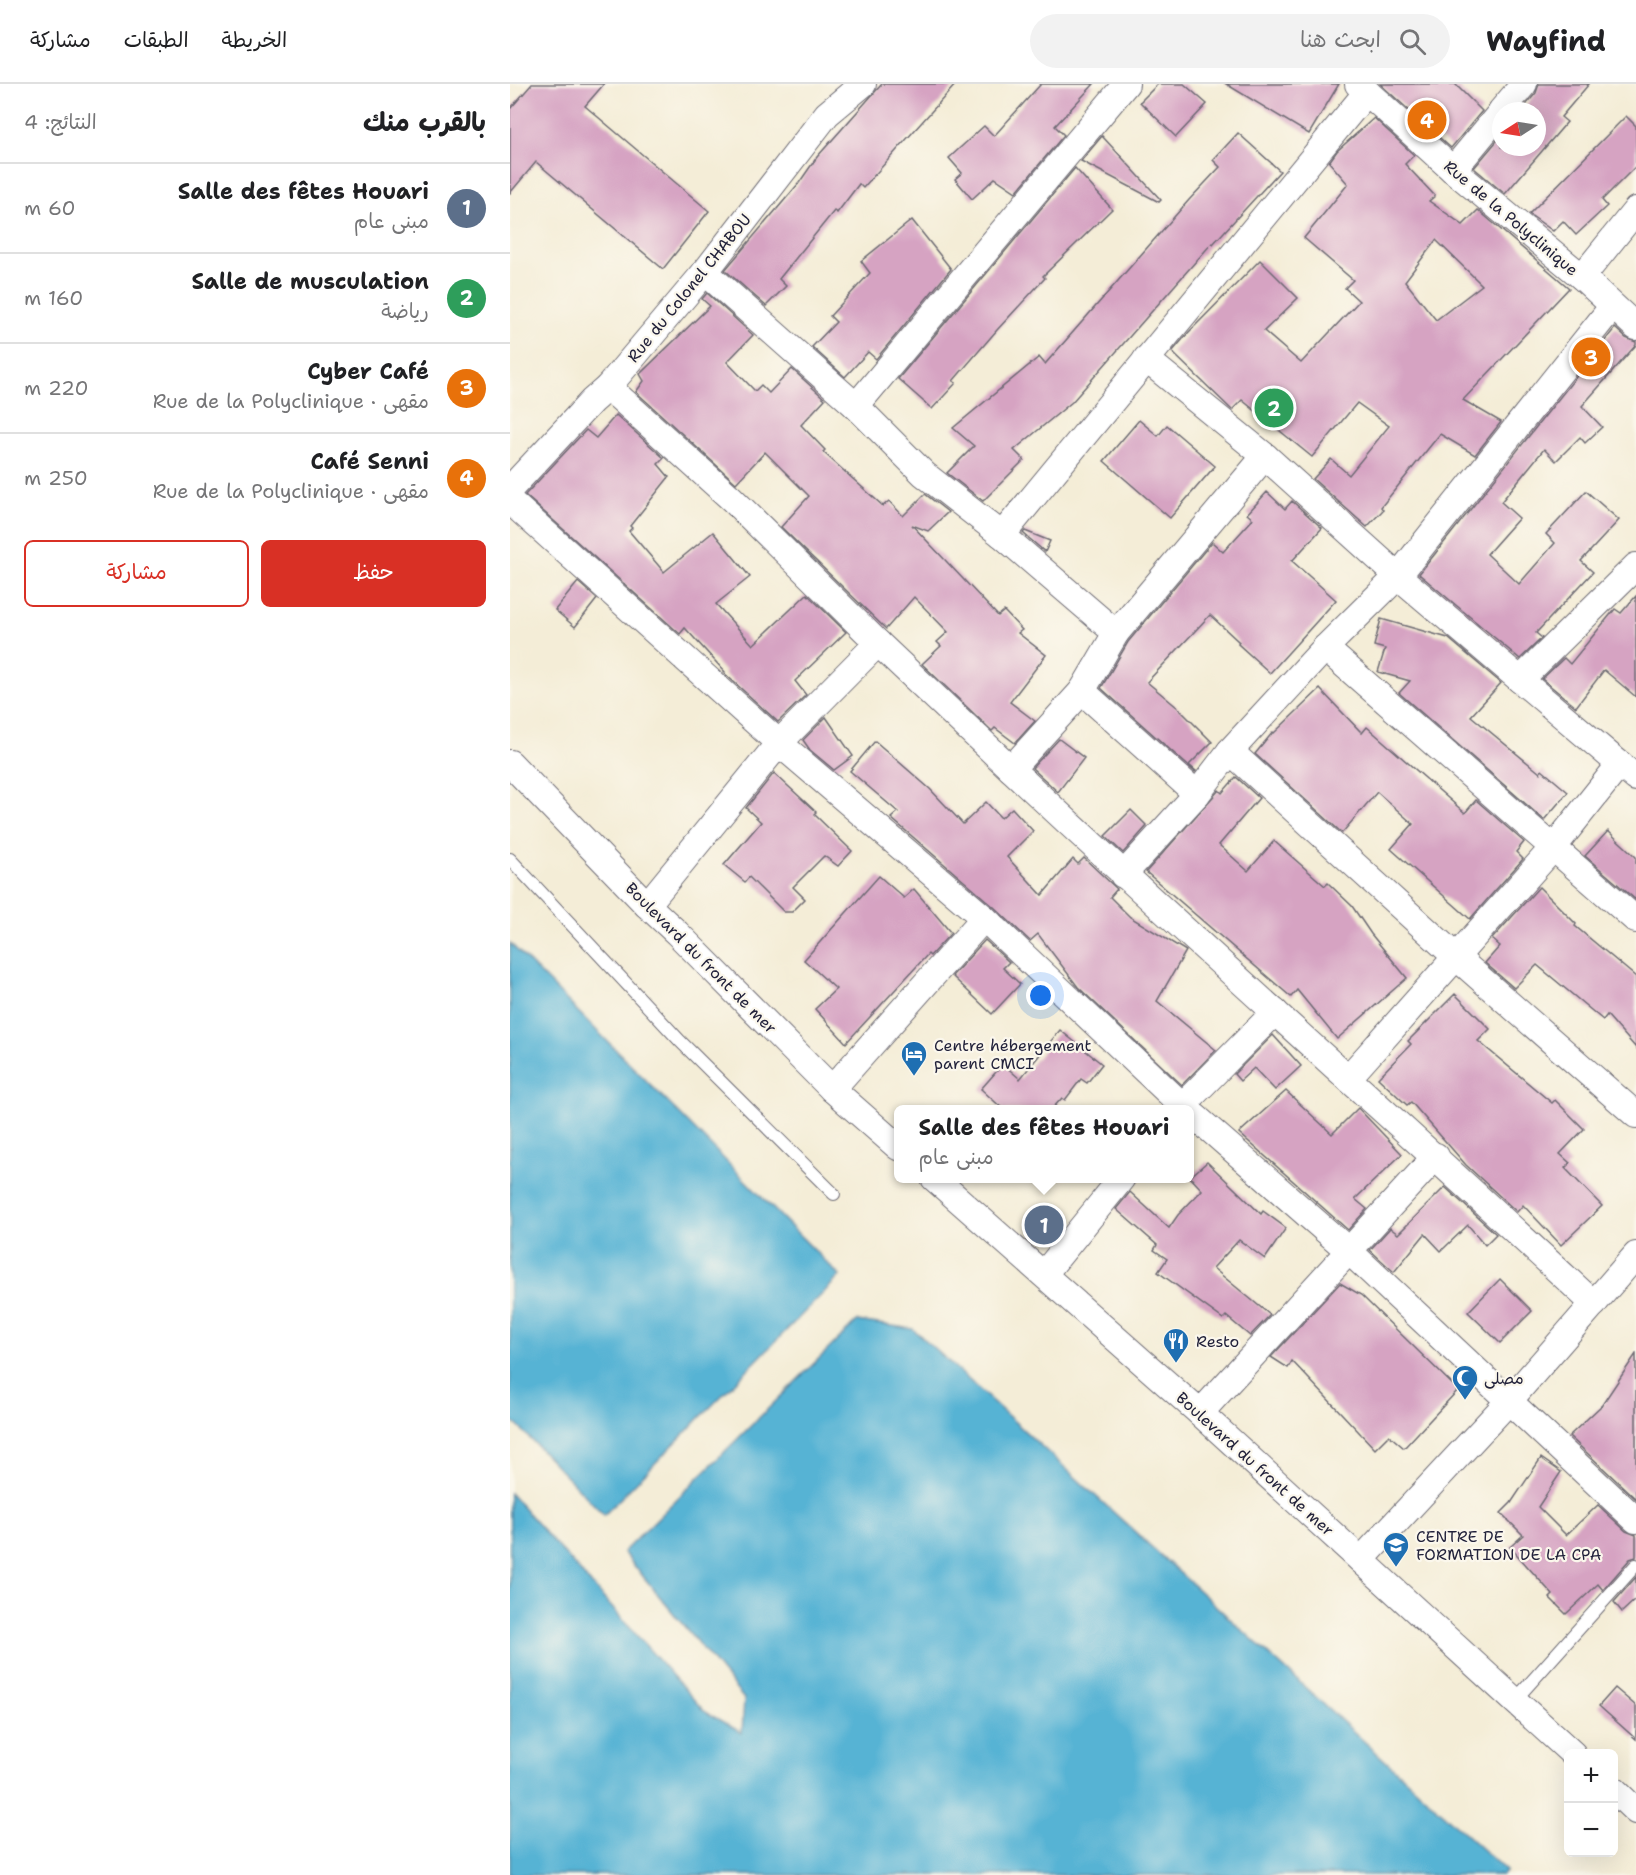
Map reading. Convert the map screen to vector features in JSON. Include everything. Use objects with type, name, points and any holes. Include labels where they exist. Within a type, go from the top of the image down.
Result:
[{"type":"street","name":"Rue du Colonel CHABOU","points":[[510,489],[591,401],[608,387],[705,272],[828,114],[863,84]]},
{"type":"street","points":[[856,406],[1126,84]]},
{"type":"street","points":[[1509,102],[1524,84]]},
{"type":"street","points":[[1002,536],[1362,88]]},
{"type":"street","name":"Rue de la Polyclinique","points":[[1362,88],[1453,170],[1582,277],[1636,327]]},
{"type":"street","points":[[1453,170],[1492,122]]},
{"type":"street","points":[[1582,277],[1636,210]]},
{"type":"street","points":[[705,272],[856,406],[924,474],[1002,536],[1116,633]]},
{"type":"street","points":[[1123,875],[1324,648],[1398,576],[1612,307]]},
{"type":"street","points":[[1146,359],[1265,456],[1398,576],[1628,771],[1552,849],[1349,1077]]},
{"type":"street","points":[[608,387],[732,499],[878,643],[1123,875],[1436,1156],[1594,1304]]},
{"type":"street","points":[[1011,769],[1082,691],[1116,633],[1265,456]]},
{"type":"street","points":[[510,501],[779,742],[984,918],[1180,1105]]},
{"type":"street","points":[[1520,680],[1636,566]]},
{"type":"street","points":[[646,905],[779,742],[878,643]]},
{"type":"street","points":[[1324,648],[1636,920]]},
{"type":"street","points":[[1082,691],[1197,794]]},
{"type":"street","points":[[1230,752],[1456,957],[1636,1115]]},
{"type":"street","name":"Boulevard du front de mer","points":[[510,763],[646,905],[677,933],[832,1089],[894,1144]]},
{"type":"street","points":[[832,1089],[984,918]]},
{"type":"street","points":[[1188,1105],[1275,1012]]},
{"type":"street","points":[[1194,1118],[1349,1251],[1636,1520]]},
{"type":"street","points":[[1200,1413],[1436,1156]]},
{"type":"street","name":"Boulevard du front de mer","points":[[939,1183],[1200,1413],[1568,1749]]},
{"type":"street","points":[[1044,1274],[1119,1183]]},
{"type":"street","points":[[1361,1560],[1509,1401],[1636,1255]]},
{"type":"street","points":[[1618,1794],[1636,1811]]},
{"type":"lane","points":[[510,860],[680,1041],[834,1194]]},
{"type":"lane","points":[[1515,1700],[1636,1565]]},
{"type":"water","points":[[510,943],[840,1276],[604,1515],[510,1418]]},
{"type":"water","points":[[857,1321],[913,1329],[1506,1871],[1502,1875],[510,1875],[510,1493],[704,1711],[742,1733],[744,1699],[623,1552]]},
{"type":"building","points":[[532,84],[604,84],[585,106],[709,211],[663,269],[536,162],[510,193],[510,109]]},
{"type":"building","points":[[882,84],[956,84],[863,188],[859,184],[837,213],[834,211],[779,279],[786,286],[766,306],[725,270],[799,183],[817,157]]},
{"type":"building","points":[[1041,84],[1094,84],[1055,126],[1064,135],[1016,192],[995,178],[972,199],[955,179],[962,173],[949,158],[984,126],[994,136]]},
{"type":"building","points":[[1158,84],[1184,84],[1207,104],[1176,137],[1140,102]]},
{"type":"building","points":[[1226,84],[1339,84],[1309,134]]},
{"type":"building","points":[[1380,84],[1455,84],[1482,111],[1451,148]]},
{"type":"building","points":[[1539,84],[1589,84],[1561,117],[1567,122],[1546,146],[1546,102],[1528,102],[1536,93]]},
{"type":"building","points":[[1626,116],[1636,126],[1636,166],[1602,200],[1607,206],[1576,235],[1563,221],[1553,231],[1529,214]]},
{"type":"building","points":[[1374,118],[1414,155],[1405,164],[1435,196],[1429,201],[1463,225],[1478,210],[1569,288],[1463,400],[1501,422],[1475,455],[1440,434],[1381,507],[1383,510],[1367,527],[1313,479],[1331,459],[1349,475],[1389,426],[1357,403],[1312,457],[1242,400],[1232,410],[1172,352],[1260,260],[1298,298],[1264,331],[1301,363],[1359,301],[1345,288],[1353,280],[1304,238],[1348,184],[1329,162],[1337,151]],"holes":[[[1436,240],[1482,285],[1436,320],[1405,281]]]},
{"type":"building","points":[[1238,133],[1280,171],[1212,243],[1072,402],[1014,450],[1024,460],[983,501],[947,473],[974,446],[953,428],[1039,357],[1045,364],[1220,167],[1213,160]]},
{"type":"building","points":[[1102,136],[1161,200],[1159,202],[1081,161]]},
{"type":"building","points":[[1492,147],[1492,156],[1538,156],[1505,194],[1474,168]]},
{"type":"building","points":[[1075,168],[1112,209],[1043,276],[1045,278],[953,381],[956,383],[932,409],[898,379]]},
{"type":"building","points":[[912,220],[951,269],[876,359],[868,352],[845,377],[812,347],[836,322],[830,316],[870,273],[861,261]]},
{"type":"building","points":[[707,293],[753,335],[727,362],[755,391],[761,385],[769,393],[792,369],[825,399],[801,425],[825,450],[823,452],[883,506],[889,501],[903,516],[925,494],[948,512],[928,531],[912,525],[998,616],[1004,611],[1022,630],[1018,633],[1046,655],[1010,702],[1035,721],[1015,743],[995,728],[992,731],[922,664],[941,646],[937,642],[948,632],[914,597],[886,629],[781,527],[809,496],[765,452],[736,483],[636,392],[644,381],[640,374],[710,306],[702,299]]},
{"type":"building","points":[[1615,328],[1626,338],[1636,342],[1636,345],[1582,406],[1602,427],[1585,443],[1580,437],[1556,461],[1544,449],[1501,502],[1519,518],[1487,554],[1519,584],[1555,543],[1546,534],[1586,491],[1619,520],[1581,561],[1593,572],[1536,633],[1542,638],[1520,659],[1419,574]]},
{"type":"building","points":[[616,415],[664,458],[658,464],[669,477],[630,526],[632,528],[629,531],[664,572],[713,532],[750,577],[716,604],[753,645],[807,594],[846,632],[795,681],[806,695],[778,722],[724,673],[685,628],[680,634],[525,495],[586,430],[596,438]]},
{"type":"building","points":[[1139,420],[1158,436],[1167,425],[1215,466],[1170,518],[1104,461]]},
{"type":"building","points":[[1267,492],[1285,509],[1292,501],[1322,528],[1292,561],[1336,600],[1270,673],[1210,615],[1147,682],[1178,708],[1212,742],[1189,765],[1195,772],[1101,688],[1128,642],[1212,542],[1223,552],[1253,519],[1247,514]]},
{"type":"building","points":[[1025,531],[1050,541],[1045,552],[1023,533]]},
{"type":"building","points":[[578,582],[597,599],[575,627],[555,610]]},
{"type":"building","points":[[1636,596],[1636,697],[1604,670],[1576,707],[1542,679],[1564,658],[1570,664],[1615,609],[1621,613]]},
{"type":"building","points":[[1381,619],[1448,638],[1501,683],[1471,716],[1540,773],[1542,770],[1568,792],[1544,820],[1399,693],[1410,681],[1378,672],[1385,649],[1374,646]]},
{"type":"building","points":[[1320,689],[1362,733],[1367,727],[1465,813],[1476,800],[1524,842],[1516,852],[1523,859],[1470,919],[1391,849],[1413,824],[1377,792],[1342,833],[1255,754],[1273,732]]},
{"type":"building","points":[[826,717],[853,756],[834,770],[810,750],[803,740]]},
{"type":"building","points":[[1059,739],[1084,758],[1058,792],[1032,768]]},
{"type":"building","points":[[875,741],[930,789],[963,824],[986,802],[1001,818],[1012,808],[1033,831],[1007,857],[1042,895],[1073,859],[1078,864],[1084,858],[1117,889],[1110,897],[1130,917],[1186,951],[1157,1001],[1216,1050],[1182,1085],[1078,987],[1038,934],[1030,941],[891,818],[898,812],[850,771]]},
{"type":"building","points":[[774,773],[816,812],[814,814],[852,851],[838,866],[824,856],[793,887],[805,899],[792,912],[784,912],[749,877],[745,882],[724,865],[761,822],[746,808]]},
{"type":"building","points":[[1236,777],[1259,798],[1219,845],[1248,871],[1274,841],[1325,886],[1328,883],[1352,906],[1371,934],[1407,978],[1337,1039],[1297,990],[1291,997],[1146,872],[1219,790],[1222,793]]},
{"type":"building","points":[[1131,810],[1147,826],[1123,853],[1105,836]]},
{"type":"building","points":[[1608,831],[1636,857],[1636,900],[1585,856]]},
{"type":"building","points":[[879,876],[904,898],[914,889],[951,933],[930,956],[928,954],[846,1043],[815,1009],[836,989],[804,960]]},
{"type":"building","points":[[1539,887],[1576,924],[1575,926],[1636,977],[1636,1048],[1607,1015],[1603,1020],[1537,965],[1514,988],[1485,963],[1500,946],[1492,939]]},
{"type":"building","points":[[985,940],[1009,962],[1003,968],[1020,984],[992,1014],[952,976]]},
{"type":"building","points":[[1455,994],[1490,1029],[1478,1041],[1552,1103],[1555,1100],[1584,1129],[1560,1154],[1570,1163],[1565,1168],[1602,1206],[1561,1245],[1523,1205],[1517,1212],[1466,1165],[1411,1102],[1407,1105],[1378,1078],[1411,1044],[1408,1041]]},
{"type":"building","points":[[1060,1030],[1102,1064],[1087,1083],[1081,1079],[1065,1100],[1062,1098],[1056,1105],[999,1105],[981,1089],[1003,1064],[1020,1079]]},
{"type":"building","points":[[1273,1035],[1301,1066],[1275,1090],[1254,1068],[1240,1081],[1234,1074]]},
{"type":"building","points":[[1286,1091],[1332,1134],[1358,1108],[1402,1154],[1355,1199],[1367,1209],[1348,1230],[1239,1133]]},
{"type":"building","points":[[1207,1162],[1261,1214],[1263,1211],[1286,1228],[1265,1259],[1239,1240],[1213,1268],[1270,1315],[1250,1336],[1226,1316],[1223,1319],[1158,1272],[1167,1259],[1154,1250],[1157,1245],[1116,1209],[1130,1192],[1169,1228],[1202,1190],[1194,1181],[1194,1173]]},
{"type":"building","points":[[1445,1187],[1496,1234],[1485,1245],[1468,1225],[1441,1251],[1425,1234],[1394,1272],[1370,1250],[1390,1228],[1398,1234]]},
{"type":"building","points":[[1500,1279],[1532,1311],[1500,1343],[1468,1312]]},
{"type":"building","points":[[1340,1283],[1361,1295],[1458,1390],[1404,1448],[1389,1435],[1375,1449],[1292,1361],[1288,1368],[1271,1357]]},
{"type":"building","points":[[1636,1354],[1636,1499],[1569,1436],[1602,1405]]},
{"type":"building","points":[[1541,1458],[1561,1472],[1538,1507],[1566,1535],[1598,1505],[1626,1531],[1636,1535],[1636,1557],[1630,1559],[1603,1590],[1598,1584],[1566,1614],[1550,1598],[1553,1595],[1510,1547],[1523,1535],[1501,1513],[1511,1503]]},
{"type":"building","points":[[1636,1577],[1636,1599],[1622,1612],[1614,1602]]},
{"type":"building","points":[[1615,1688],[1636,1706],[1636,1739],[1599,1706]]},
{"type":"place","name":"Café Senni","points":[[1427,120]]},
{"type":"place","name":"Cyber Café","points":[[1591,357]]},
{"type":"place","name":"Salle de musculation","points":[[1274,408]]},
{"type":"place","name":"Centre hébergement parent CMCI","points":[[914,1077]]},
{"type":"place","name":"Salle des fêtes Houari","points":[[1044,1225]]},
{"type":"place","name":"Resto","points":[[1176,1364]]},
{"type":"place","name":"مصلى","points":[[1465,1401]]},
{"type":"place","name":"CENTRE DE FORMATION DE LA CPA","points":[[1396,1568]]}]
